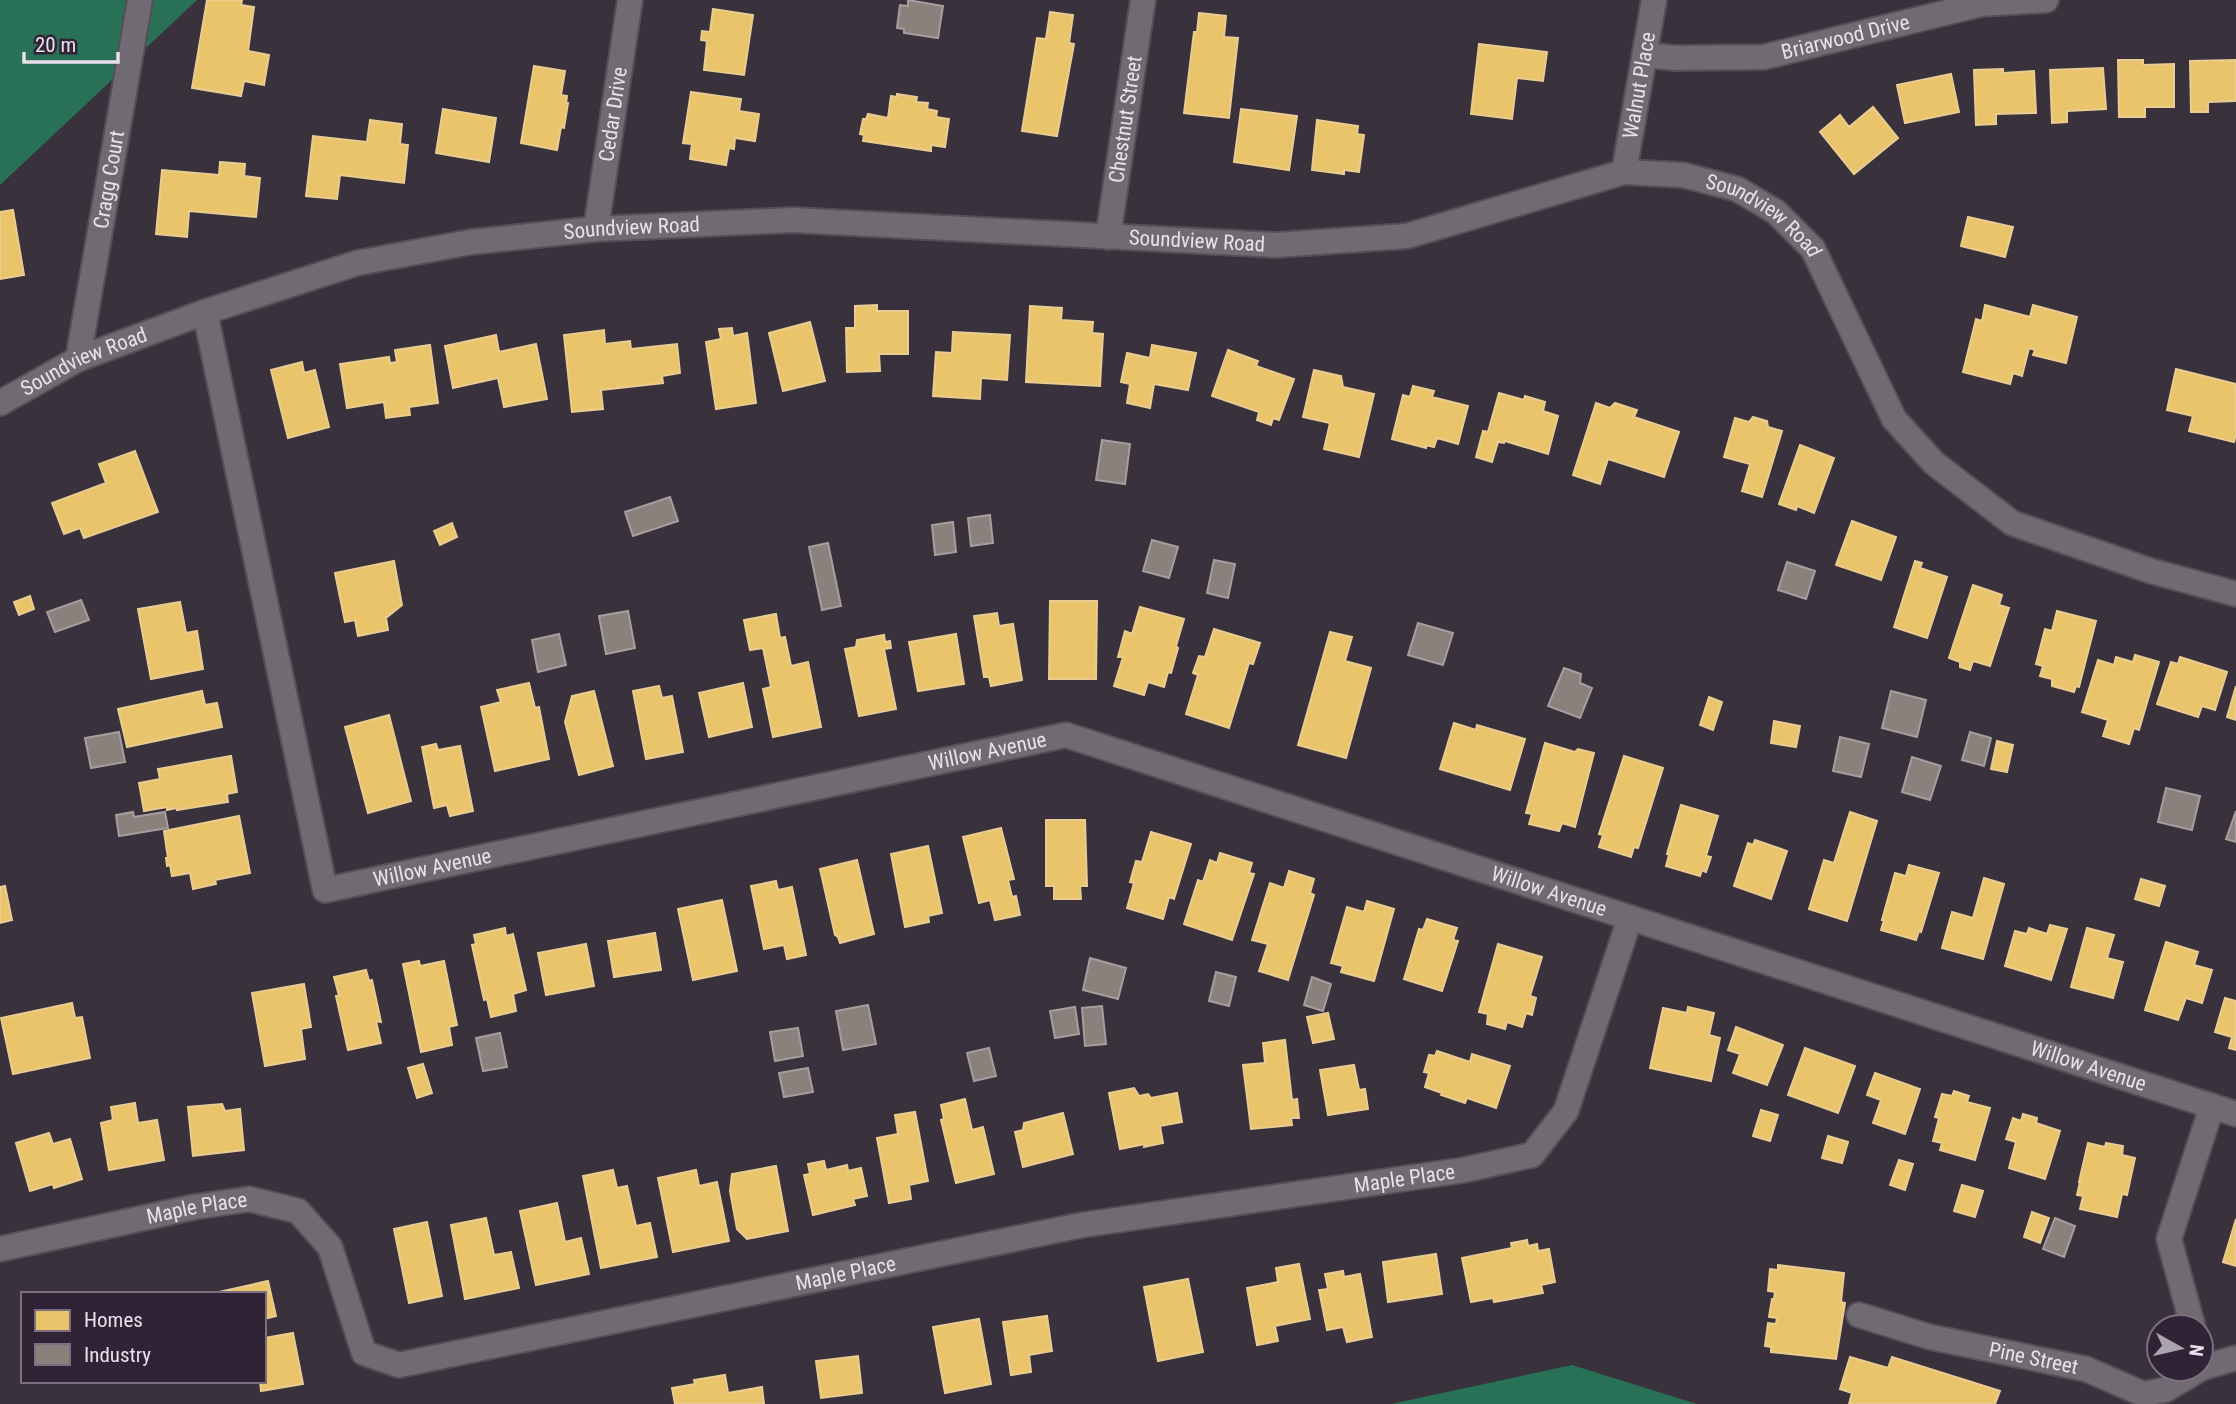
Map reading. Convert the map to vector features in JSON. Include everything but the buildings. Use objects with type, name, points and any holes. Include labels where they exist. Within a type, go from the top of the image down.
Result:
[{"type":"street","name":"Cragg Court","points":[[78,359],[139,0]]},
{"type":"street","name":"Cedar Drive","points":[[596,229],[630,0]]},
{"type":"street","name":"Chestnut Street","points":[[1108,237],[1143,0]]},
{"type":"street","name":"Walnut Place","points":[[1624,172],[1654,0]]},
{"type":"street","name":"Briarwood Drive","points":[[1645,55],[1675,58],[1764,57],[1981,4],[2046,0]]},
{"type":"street","name":"Soundview Road","points":[[0,403],[78,359],[205,312],[357,263],[471,242],[596,229],[793,220],[1276,245],[1407,236],[1624,172],[1683,176],[1737,189],[1776,212],[1813,249],[1894,419],[1934,463],[2012,523],[2151,570],[2236,594]]},
{"type":"street","name":"Willow Avenue","points":[[205,312],[325,890],[1066,735],[2236,1114]]},
{"type":"street","name":"Maple Place","points":[[0,1249],[194,1207],[249,1199],[298,1211],[330,1247],[363,1353],[399,1365],[1082,1225],[1464,1170],[1532,1155],[1566,1111],[1630,918]]},
{"type":"street","points":[[2189,1313],[2169,1239],[2212,1106]]},
{"type":"street","name":"Pine Street","points":[[1859,1315],[1930,1337],[2086,1369],[2143,1394],[2165,1390],[2175,1383]]},
{"type":"street","name":"Pine Street","points":[[2215,1362],[2236,1358]]},
{"type":"green space","points":[[0,0],[197,0],[0,185]]},
{"type":"green space","points":[[1572,1365],[1697,1404],[1391,1404]]}]
